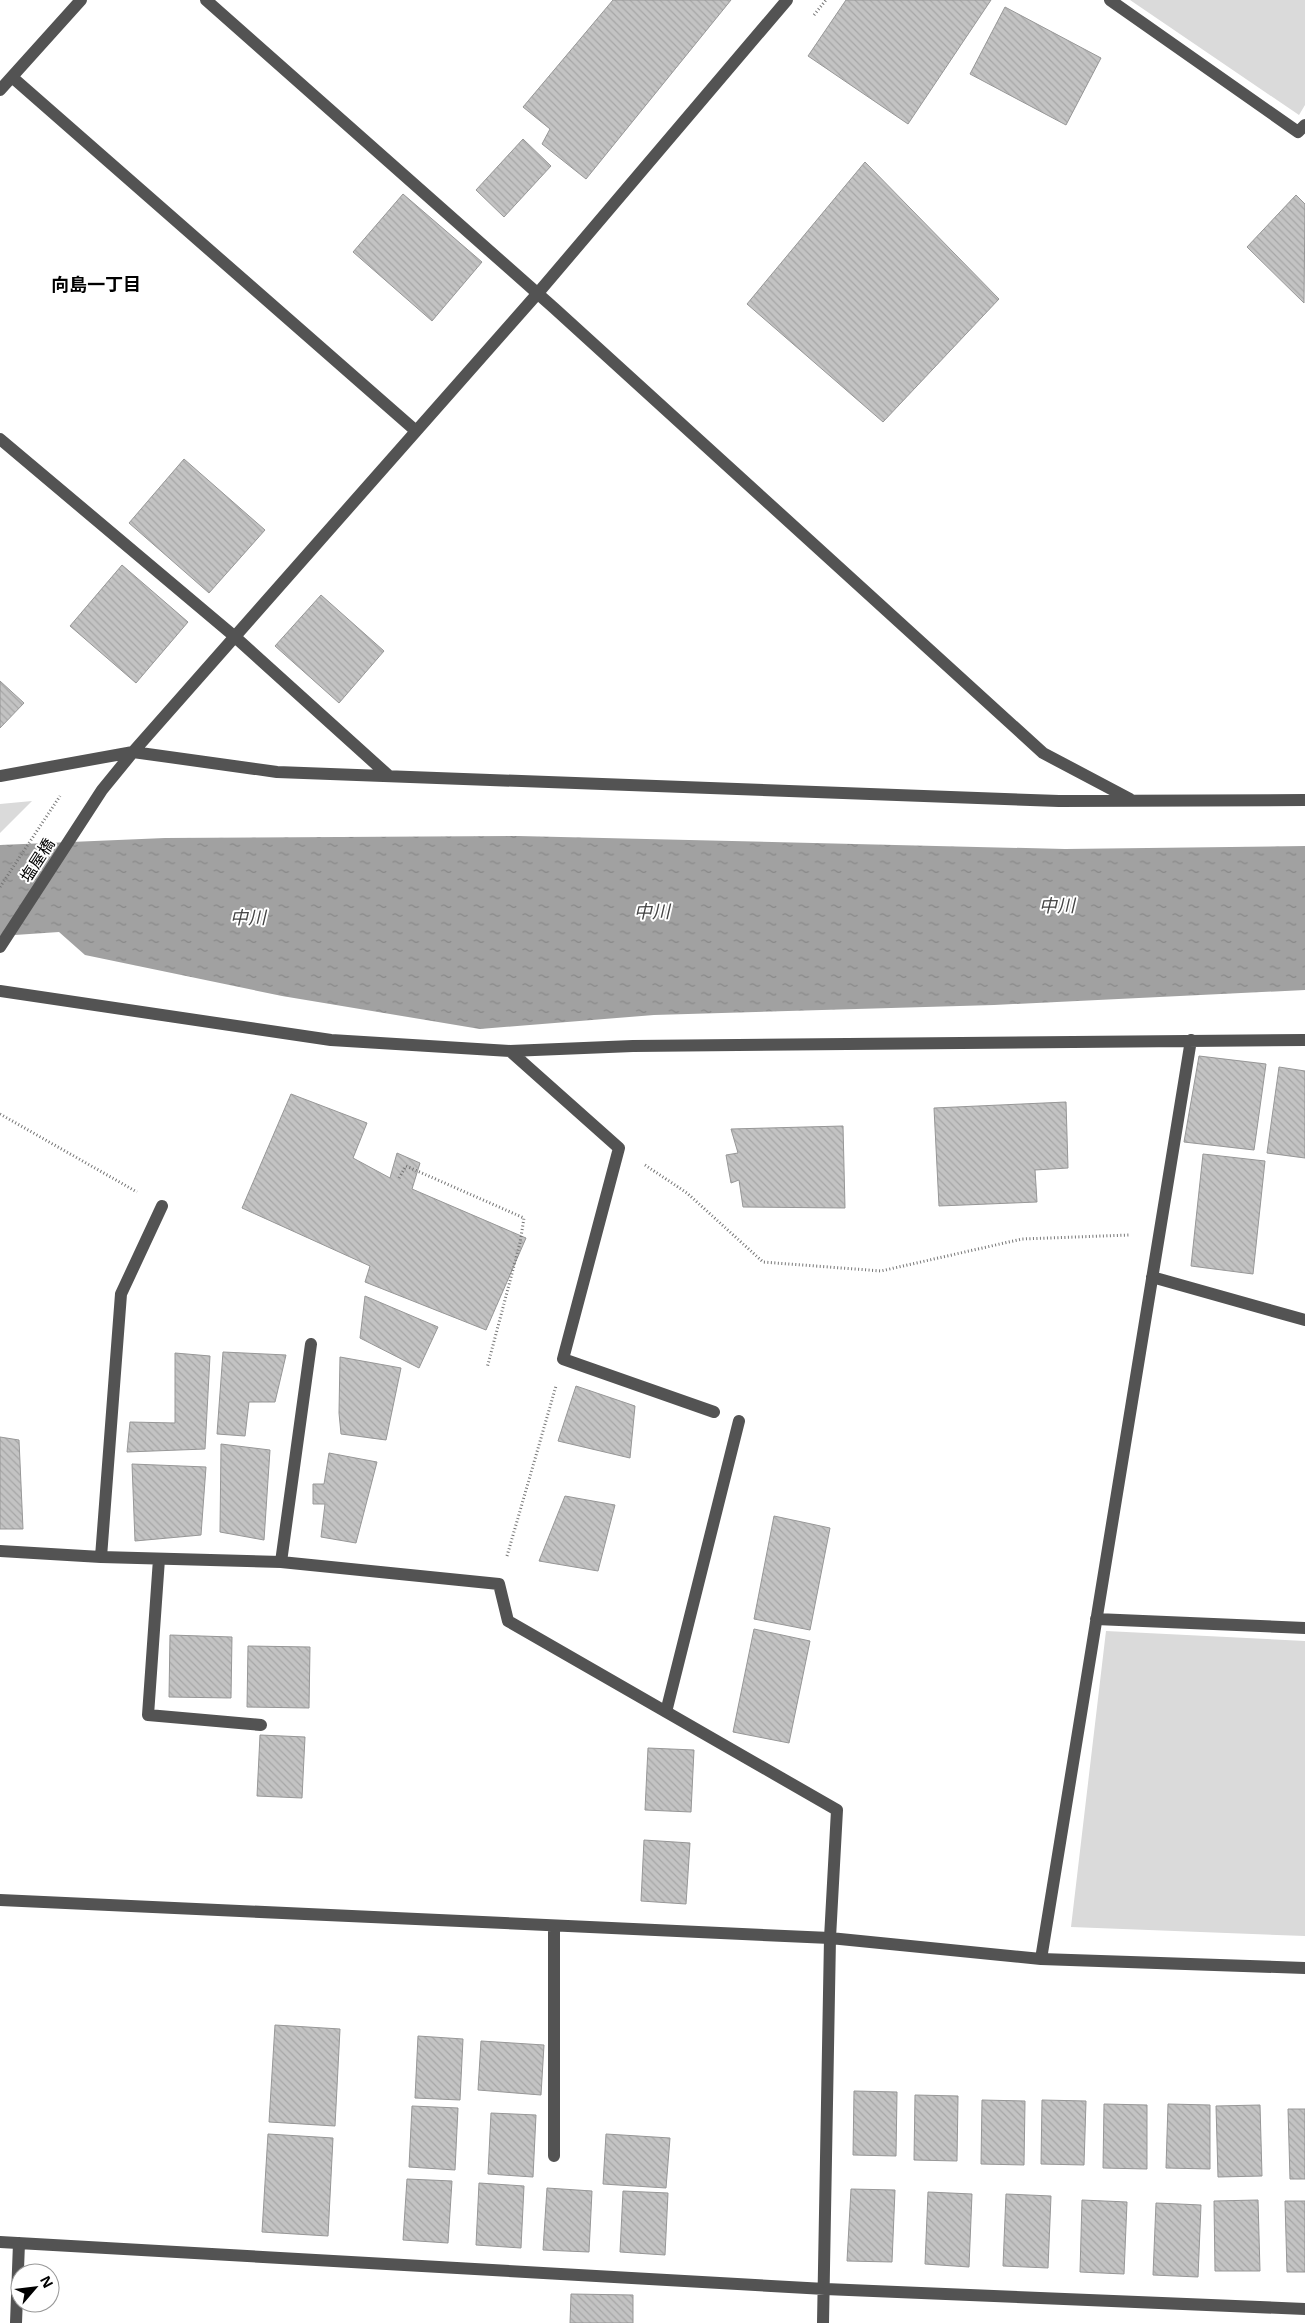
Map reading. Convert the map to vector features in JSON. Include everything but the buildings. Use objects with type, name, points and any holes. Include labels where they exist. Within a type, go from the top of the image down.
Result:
[{"type":"street","points":[[0,90],[81,0]]},
{"type":"street","points":[[206,0],[538,293],[1043,753],[1132,800]]},
{"type":"street","name":"塩屋橋","points":[[0,947],[102,790],[133,752],[538,293],[786,0]]},
{"type":"street","points":[[1110,0],[1298,132],[1305,125]]},
{"type":"street","points":[[12,77],[416,431]]},
{"type":"street","points":[[0,440],[234,636],[388,776]]},
{"type":"street","points":[[0,776],[133,752],[277,772],[1059,801],[1305,800]]},
{"type":"street","points":[[0,991],[331,1040],[510,1051],[633,1046],[1305,1040]]},
{"type":"street","points":[[1041,1959],[1191,1040]]},
{"type":"street","points":[[510,1051],[619,1148],[563,1359],[714,1412]]},
{"type":"street","points":[[101,1557],[121,1294],[162,1206]]},
{"type":"street","points":[[1152,1277],[1305,1320]]},
{"type":"street","points":[[281,1562],[311,1344]]},
{"type":"street","points":[[666,1712],[739,1421]]},
{"type":"street","points":[[0,1551],[101,1557],[281,1562],[500,1584],[508,1621],[837,1810],[830,1938],[823,2323]]},
{"type":"street","points":[[159,1559],[148,1715],[261,1725]]},
{"type":"street","points":[[1096,1619],[1305,1628]]},
{"type":"street","points":[[0,1900],[830,1938],[1041,1959],[1305,1968]]},
{"type":"street","points":[[554,1926],[554,2156]]},
{"type":"street","points":[[0,2242],[825,2289],[1305,2309]]},
{"type":"street","points":[[16,2323],[19,2243]]},
{"type":"path","points":[[0,887],[60,796]]},
{"type":"path","points":[[0,1114],[162,1206]]},
{"type":"path","points":[[619,1148],[688,1193],[763,1262],[881,1271],[1022,1239],[1160,1234]]},
{"type":"path","points":[[399,1178],[406,1166],[524,1218],[520,1243],[486,1368]]},
{"type":"path","points":[[500,1584],[563,1359]]},
{"type":"shaded area","points":[[1130,0],[1305,0],[1305,105],[1299,115]]},
{"type":"shaded area","points":[[32,801],[0,833],[0,804]]},
{"type":"shaded area","points":[[1106,1631],[1305,1641],[1305,1936],[1071,1927]]},
{"type":"water","name":"中川","points":[[518,836],[1065,849],[1305,846],[1305,990],[994,1005],[654,1015],[480,1029],[282,996],[85,955],[59,932],[0,936],[0,845],[165,838]]},
{"type":"district","name":"向島一丁目","points":[[96,284]]}]
